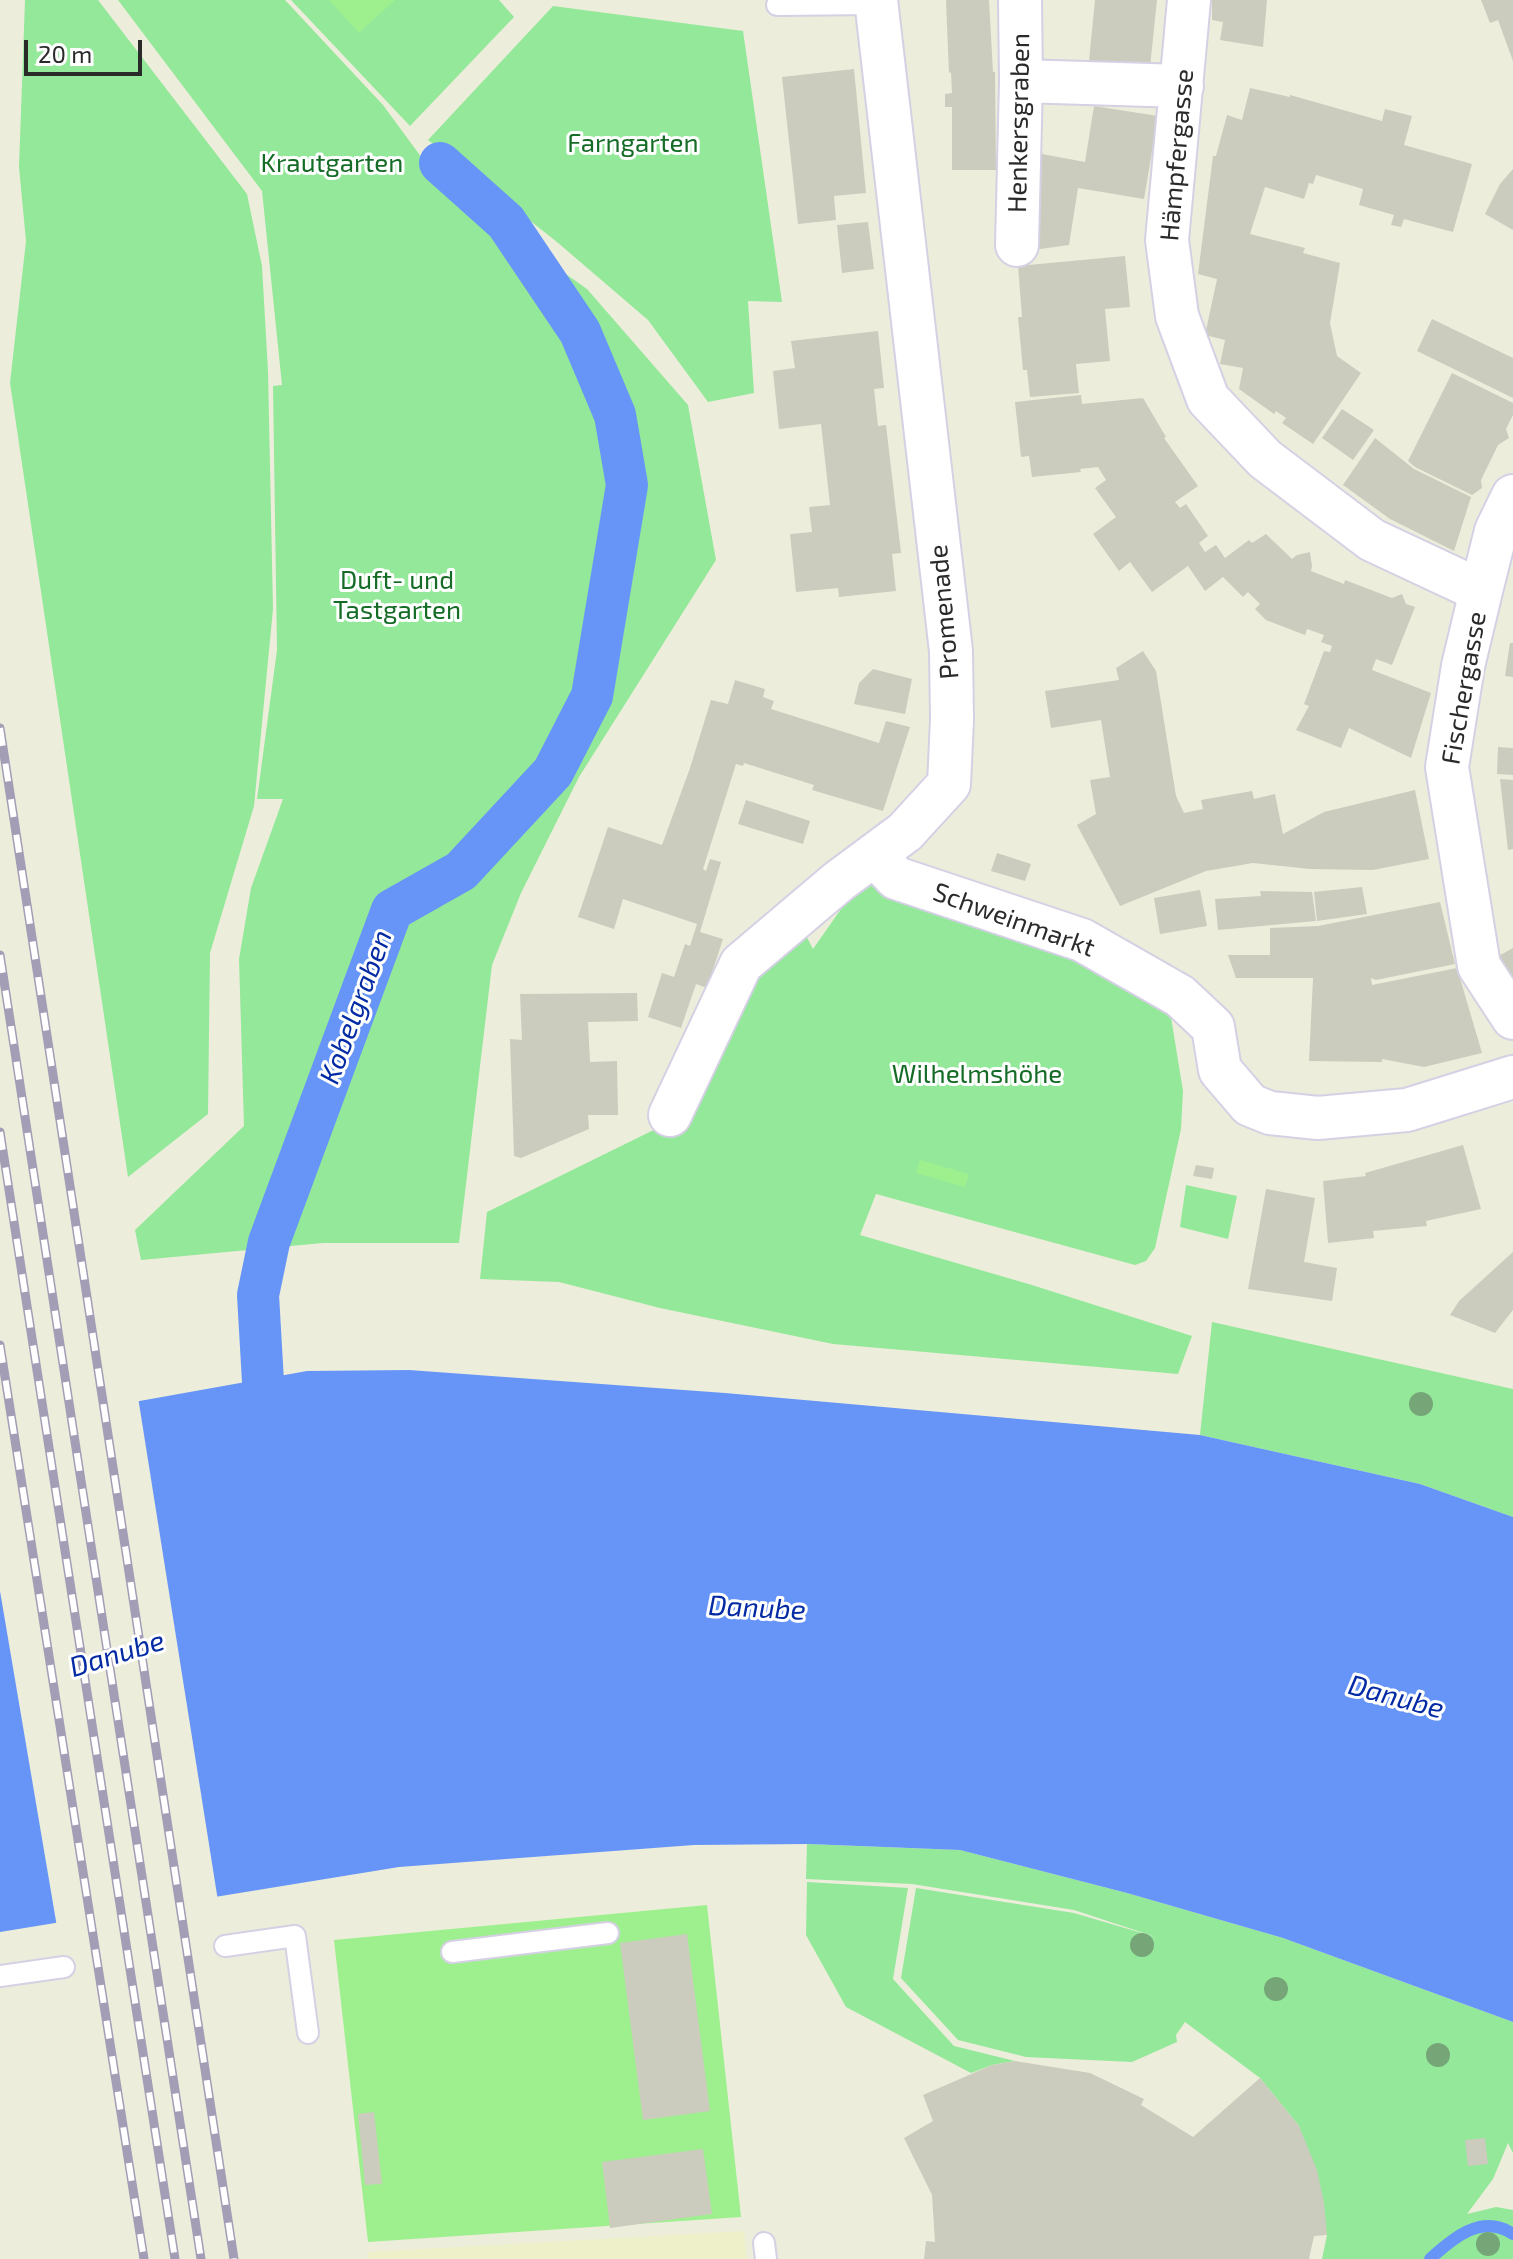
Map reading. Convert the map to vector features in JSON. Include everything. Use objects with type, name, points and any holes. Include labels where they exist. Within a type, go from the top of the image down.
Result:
[{"type":"street","name":"Henkersgraben","points":[[1017,245],[1020,0]]},
{"type":"street","name":"Hämpfergasse","points":[[1189,0],[1167,240],[1177,316],[1208,399],[1265,459],[1372,540],[1481,591]]},
{"type":"street","name":"Promenade","points":[[670,1115],[741,964],[802,911],[905,832],[949,784],[951,651],[876,2]]},
{"type":"street","points":[[1021,81],[1182,86]]},
{"type":"street","name":"Fischergasse","points":[[1513,496],[1496,531],[1481,591],[1463,666],[1447,767],[1479,966],[1513,1018]]},
{"type":"street","name":"Schweinmarkt","points":[[874,855],[896,878],[1082,940],[1180,996],[1213,1027],[1220,1070],[1250,1105],[1270,1113],[1318,1118],[1407,1110],[1513,1077]]},
{"type":"lane","points":[[777,5],[876,2]]},
{"type":"lane","points":[[452,1952],[608,1933]]},
{"type":"lane","points":[[225,1946],[295,1936],[308,2033]]},
{"type":"lane","points":[[0,1976],[64,1967]]},
{"type":"shaded area","points":[[744,2231],[747,2259],[368,2259],[368,2252]]},
{"type":"green space","points":[[25,0],[98,0],[247,194],[262,266],[268,371],[273,609],[254,806],[210,953],[208,1114],[128,1177],[10,383],[26,241],[19,167]]},
{"type":"green space","points":[[118,0],[285,0],[383,105],[430,169],[509,234],[587,289],[688,405],[716,560],[579,777],[521,893],[492,965],[459,1243],[323,1243],[141,1260],[135,1230],[244,1126],[239,959],[251,888],[283,799],[257,799],[277,650],[273,386],[282,385],[262,191]]},
{"type":"green space","points":[[291,0],[499,0],[514,17],[410,126]]},
{"type":"green space","points":[[329,0],[395,0],[359,33]]},
{"type":"green space","name":"Farngarten","points":[[553,6],[743,31],[782,302],[748,301],[754,393],[708,402],[648,320],[557,242],[428,140]]},
{"type":"green space","name":"Wilhelmshöhe","points":[[862,879],[1071,954],[1170,1011],[1183,1091],[1181,1129],[1155,1248],[1146,1261],[1135,1265],[876,1194],[860,1235],[1192,1336],[1178,1374],[833,1344],[660,1308],[559,1282],[480,1279],[487,1212],[680,1117],[748,969],[800,924],[813,949]]},
{"type":"green space","points":[[920,1160],[969,1174],[965,1187],[916,1173]]},
{"type":"green space","points":[[1186,1185],[1237,1196],[1228,1239],[1180,1227]]},
{"type":"green space","points":[[1212,1322],[1513,1389],[1513,1517],[1420,1484],[1200,1435]]},
{"type":"green space","points":[[807,1844],[960,1850],[1127,1893],[1283,1938],[1513,2022],[1513,2153],[1508,2143],[1493,2179],[1467,2214],[1496,2207],[1513,2210],[1513,2259],[1322,2259],[1327,2235],[1299,2126],[1260,2078],[1185,2022],[1176,2035],[1177,2042],[1132,2062],[1026,2057],[958,2040],[901,1978],[916,1888],[1074,1913],[1159,1938],[1074,1910],[912,1884],[806,1879]]},
{"type":"green space","points":[[807,1882],[908,1888],[893,1979],[954,2046],[1015,2061],[971,2073],[846,2007],[806,1935]]},
{"type":"green space","points":[[707,1905],[741,2217],[368,2242],[334,1940]]},
{"type":"water","name":"Danube","points":[[409,1370],[725,1393],[1200,1435],[1420,1484],[1513,1517],[1513,2022],[1283,1938],[1127,1893],[960,1850],[808,1844],[694,1845],[399,1867],[0,1932],[0,1426],[307,1371]]},
{"type":"pier","points":[[138,1397],[218,1901],[57,1927],[0,1591],[0,1421]]},
{"type":"building","points":[[946,0],[989,0],[995,72],[996,170],[952,170],[952,107],[945,107],[945,94],[952,93]]},
{"type":"building","points":[[1095,0],[1157,0],[1150,67],[1089,61]]},
{"type":"building","points":[[1212,0],[1267,0],[1263,47],[1220,40],[1223,22],[1212,20]]},
{"type":"building","points":[[1481,0],[1513,0],[1513,61],[1498,20],[1490,23]]},
{"type":"building","points":[[854,69],[866,193],[834,196],[836,220],[798,224],[782,77]]},
{"type":"building","points":[[1250,88],[1290,95],[1382,121],[1385,109],[1412,116],[1404,145],[1472,164],[1453,232],[1404,219],[1401,227],[1391,225],[1394,215],[1359,205],[1363,189],[1316,175],[1313,184],[1309,183],[1304,199],[1265,187],[1250,234],[1305,248],[1303,253],[1340,263],[1330,323],[1337,356],[1361,373],[1313,444],[1282,423],[1286,418],[1276,411],[1274,414],[1239,389],[1243,368],[1220,364],[1225,340],[1205,335],[1217,279],[1198,274],[1213,156],[1216,156],[1227,115],[1242,120]]},
{"type":"building","points":[[1094,106],[1158,116],[1144,199],[1078,188],[1069,245],[1026,251],[1042,154],[1085,162]]},
{"type":"building","points":[[1513,169],[1513,230],[1485,214],[1500,184]]},
{"type":"building","points":[[868,222],[874,269],[842,273],[837,225]]},
{"type":"building","points":[[1125,256],[1130,307],[1105,309],[1110,361],[1076,364],[1079,393],[1030,397],[1027,370],[1023,370],[1018,317],[1022,317],[1018,266]]},
{"type":"building","points":[[1432,319],[1513,358],[1513,398],[1417,351]]},
{"type":"building","points":[[878,331],[884,388],[874,389],[878,426],[886,425],[901,553],[892,554],[896,591],[839,597],[838,588],[796,592],[790,534],[812,532],[809,507],[830,505],[821,424],[779,429],[773,371],[795,368],[791,341]]},
{"type":"building","points":[[1452,373],[1513,403],[1513,415],[1506,429],[1509,438],[1498,445],[1481,480],[1482,488],[1472,495],[1408,461]]},
{"type":"building","points":[[1081,395],[1082,404],[1143,398],[1164,438],[1198,486],[1175,502],[1180,508],[1186,504],[1208,536],[1199,543],[1205,552],[1216,545],[1225,558],[1249,540],[1252,543],[1266,534],[1292,559],[1310,552],[1311,571],[1392,598],[1402,594],[1406,604],[1415,607],[1392,665],[1376,659],[1372,670],[1431,693],[1411,758],[1349,728],[1341,748],[1296,730],[1309,706],[1304,704],[1324,651],[1330,652],[1332,646],[1321,642],[1324,635],[1307,629],[1305,635],[1266,620],[1255,609],[1260,604],[1248,592],[1243,597],[1223,577],[1205,591],[1188,566],[1152,592],[1130,562],[1119,571],[1093,534],[1116,517],[1095,488],[1106,480],[1098,467],[1032,477],[1029,456],[1021,457],[1015,402]]},
{"type":"building","points":[[1342,409],[1374,430],[1353,460],[1322,438]]},
{"type":"building","points":[[1375,438],[1414,469],[1471,497],[1454,551],[1390,519],[1343,485]]},
{"type":"building","points":[[1510,643],[1513,643],[1513,677],[1505,676]]},
{"type":"building","points":[[1143,651],[1156,671],[1176,796],[1184,813],[1203,809],[1201,800],[1252,791],[1254,799],[1275,794],[1283,834],[1324,812],[1415,790],[1429,859],[1373,870],[1310,869],[1253,863],[1206,871],[1120,906],[1077,825],[1096,814],[1090,780],[1110,777],[1101,720],[1051,728],[1045,691],[1119,680],[1116,668]]},
{"type":"building","points":[[873,669],[912,679],[905,714],[854,704],[859,683]]},
{"type":"building","points":[[735,680],[765,689],[763,697],[774,701],[771,709],[879,743],[886,721],[910,727],[883,811],[812,790],[814,785],[744,763],[743,766],[736,764],[703,869],[706,871],[710,859],[721,862],[700,932],[723,939],[707,988],[696,984],[681,1028],[648,1017],[662,973],[674,977],[685,944],[690,946],[697,924],[623,899],[614,929],[578,917],[608,827],[662,845],[711,700],[728,704]]},
{"type":"building","points":[[1498,747],[1513,748],[1513,775],[1497,774]]},
{"type":"building","points":[[1500,779],[1513,780],[1513,849],[1508,850]]},
{"type":"building","points":[[746,800],[810,821],[803,844],[738,824]]},
{"type":"building","points":[[997,853],[1031,864],[1025,881],[991,871]]},
{"type":"building","points":[[1362,887],[1367,914],[1317,921],[1314,892]]},
{"type":"building","points":[[1200,890],[1207,926],[1160,934],[1154,898]]},
{"type":"building","points":[[1260,891],[1312,892],[1316,921],[1218,930],[1215,899],[1261,896]]},
{"type":"building","points":[[1440,902],[1455,964],[1376,980],[1371,978],[1372,985],[1457,968],[1482,1053],[1424,1067],[1382,1059],[1382,1062],[1309,1061],[1313,978],[1236,978],[1228,955],[1270,955],[1270,928],[1318,926]]},
{"type":"building","points":[[1513,948],[1513,990],[1495,958]]},
{"type":"building","points":[[637,993],[638,1021],[588,1022],[590,1062],[617,1061],[618,1115],[588,1115],[589,1129],[521,1158],[514,1156],[510,1039],[522,1040],[520,994]]},
{"type":"building","points":[[1463,1145],[1481,1209],[1426,1221],[1427,1226],[1373,1231],[1374,1238],[1328,1243],[1323,1181],[1366,1176],[1365,1173]]},
{"type":"building","points":[[1196,1165],[1214,1168],[1212,1179],[1193,1176]]},
{"type":"building","points":[[1266,1189],[1315,1198],[1304,1262],[1337,1268],[1332,1301],[1248,1289]]},
{"type":"building","points":[[1513,1252],[1513,1310],[1495,1333],[1450,1315],[1459,1301]]},
{"type":"building","points":[[687,1934],[710,2111],[643,2120],[620,1943]]},
{"type":"building","points":[[1015,2061],[1090,2073],[1144,2099],[1141,2105],[1193,2137],[1260,2078],[1299,2126],[1317,2170],[1327,2235],[1314,2236],[1309,2259],[924,2259],[926,2241],[935,2242],[932,2195],[904,2138],[933,2121],[923,2095],[992,2065]]},
{"type":"building","points":[[374,2112],[382,2184],[365,2185],[358,2114]]},
{"type":"building","points":[[1485,2138],[1488,2164],[1468,2166],[1465,2140]]},
{"type":"building","points":[[703,2149],[712,2214],[610,2228],[602,2162]]},
{"type":"waterway","name":"Kobelgraben","points":[[266,1434],[258,1295],[269,1242],[392,910],[461,871],[553,772],[592,696],[627,485],[615,415],[580,332],[506,222],[440,163]]},
{"type":"waterway","points":[[1430,2259],[1458,2236],[1479,2227],[1501,2228],[1513,2234]]},
{"type":"railway","points":[[0,728],[234,2259]]},
{"type":"railway","points":[[0,955],[201,2259]]},
{"type":"railway","points":[[0,1132],[175,2259]]},
{"type":"railway","points":[[0,1345],[144,2259]]},
{"type":"park label","name":"Krautgarten","points":[[332,163]]},
{"type":"park label","name":"Duft- und Tastgarten","points":[[397,595]]}]
